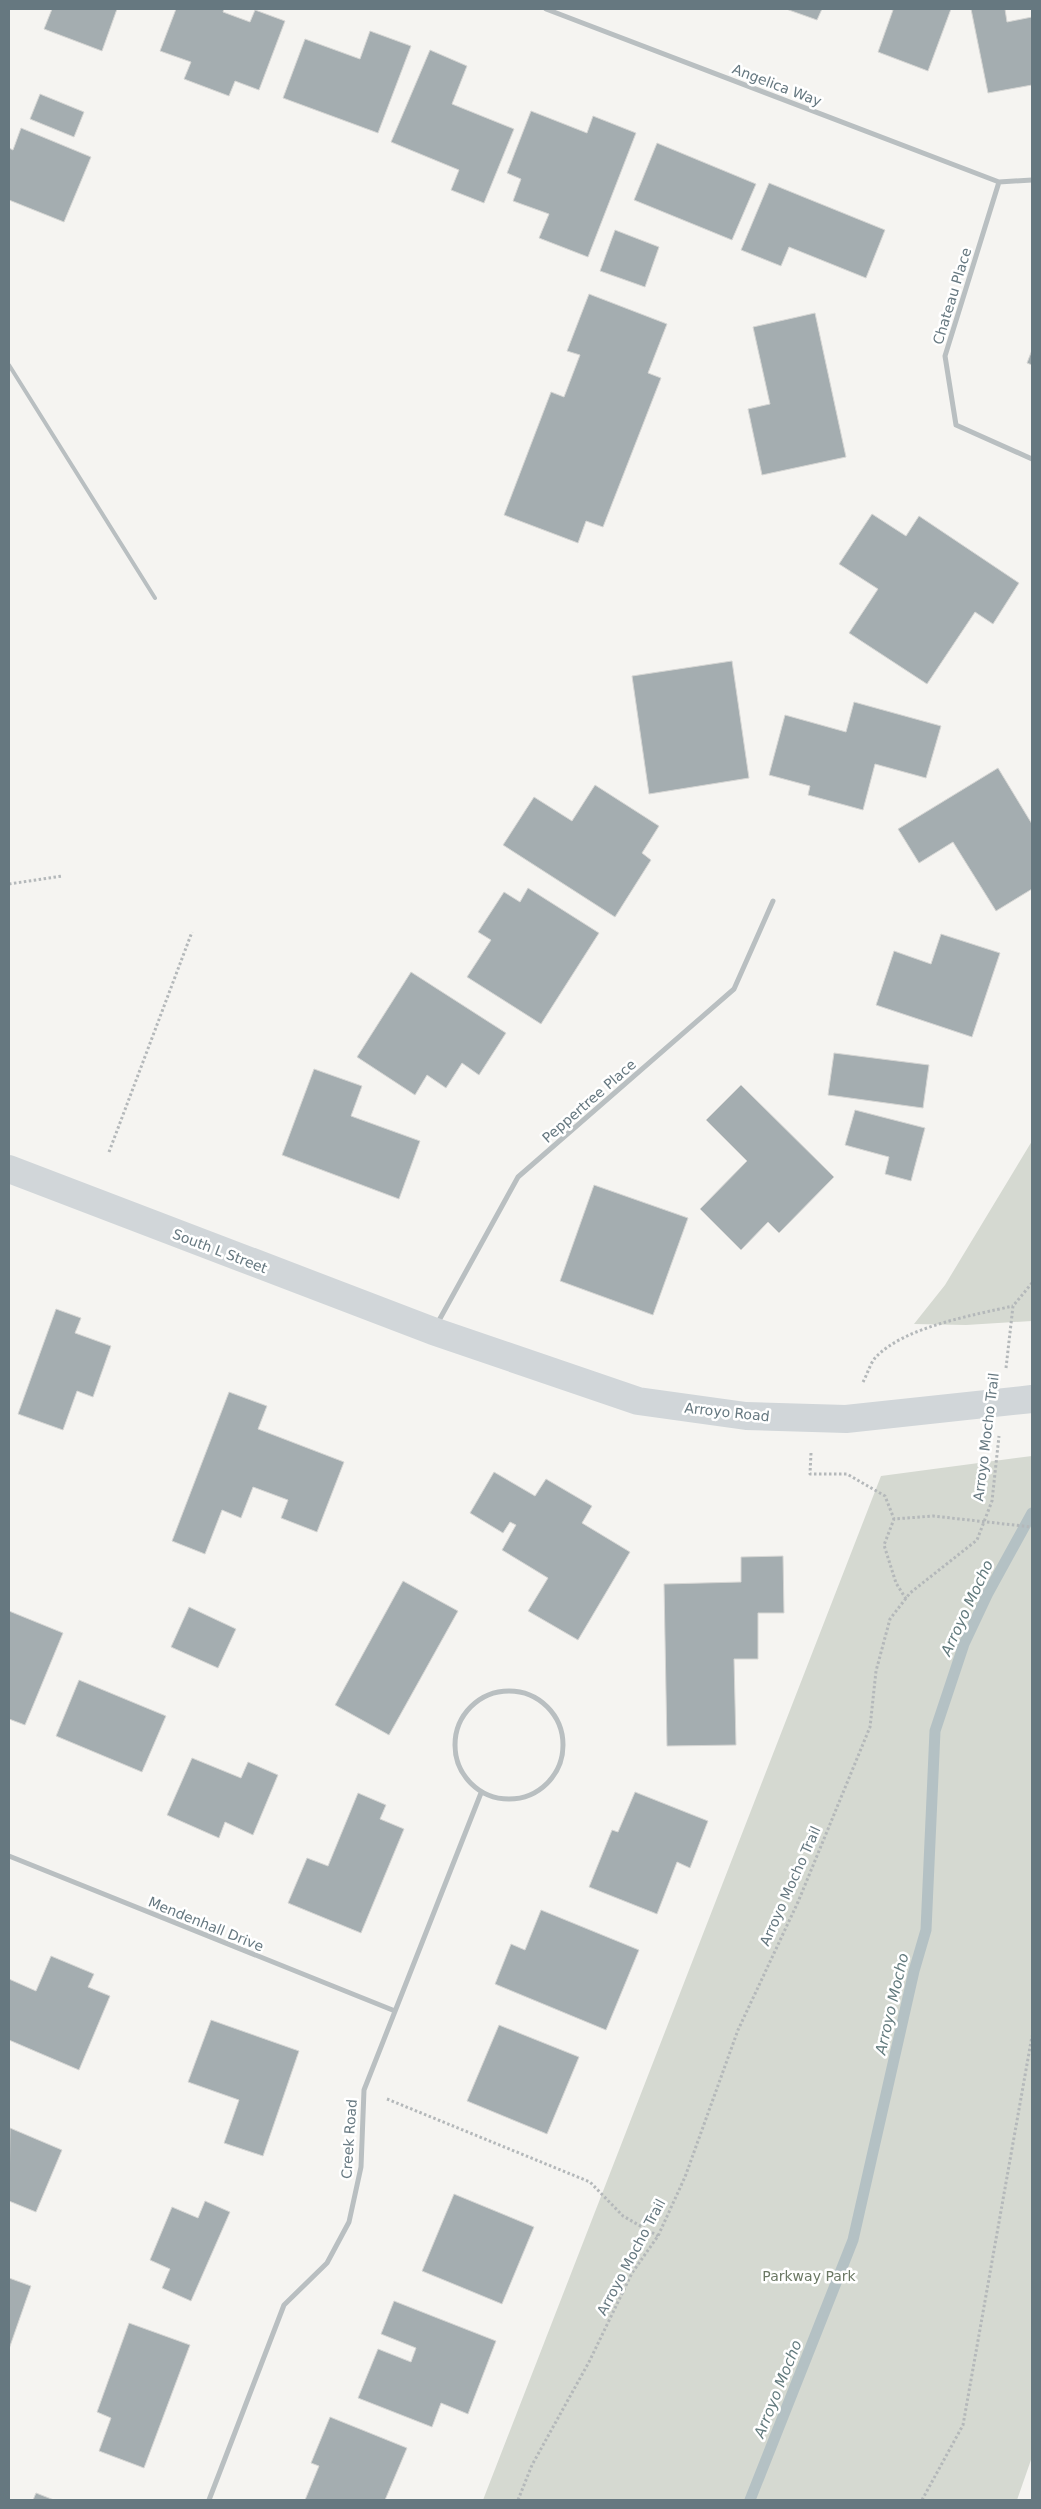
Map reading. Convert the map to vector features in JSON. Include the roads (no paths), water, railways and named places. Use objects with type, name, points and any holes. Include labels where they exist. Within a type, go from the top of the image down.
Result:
[{"type":"street","name":"Angelica Way","points":[[546,9],[999,182]]},
{"type":"street","points":[[999,182],[1032,180]]},
{"type":"street","name":"Chateau Place","points":[[999,182],[945,356],[956,425],[1032,459]]},
{"type":"street","name":"Peppertree Place","points":[[433,1331],[518,1177],[734,990],[773,901]]},
{"type":"street","name":"South L Street","points":[[9,1169],[433,1331]]},
{"type":"street","name":"Arroyo Road","points":[[433,1331],[638,1401],[746,1416],[846,1419],[1032,1399]]},
{"type":"street","points":[[509,1690],[533,1696],[552,1712],[563,1734],[562,1759],[550,1781],[530,1796],[506,1800],[482,1793],[464,1777],[455,1755],[456,1732],[467,1710],[485,1696],[509,1690]]},
{"type":"street","name":"Creek Road","points":[[209,2500],[284,2305],[326,2263],[350,2222],[360,2167],[364,2090],[482,1793]]},
{"type":"street","name":"Mendenhall Drive","points":[[9,1856],[395,2011]]},
{"type":"lane","points":[[9,365],[155,598]]},
{"type":"waterway","name":"Arroyo Mocho","points":[[750,2500],[853,2240],[914,1971],[926,1930],[935,1731],[964,1644],[988,1593],[1032,1513]]},
{"type":"park label","name":"Parkway Park","points":[[809,2276]]}]
